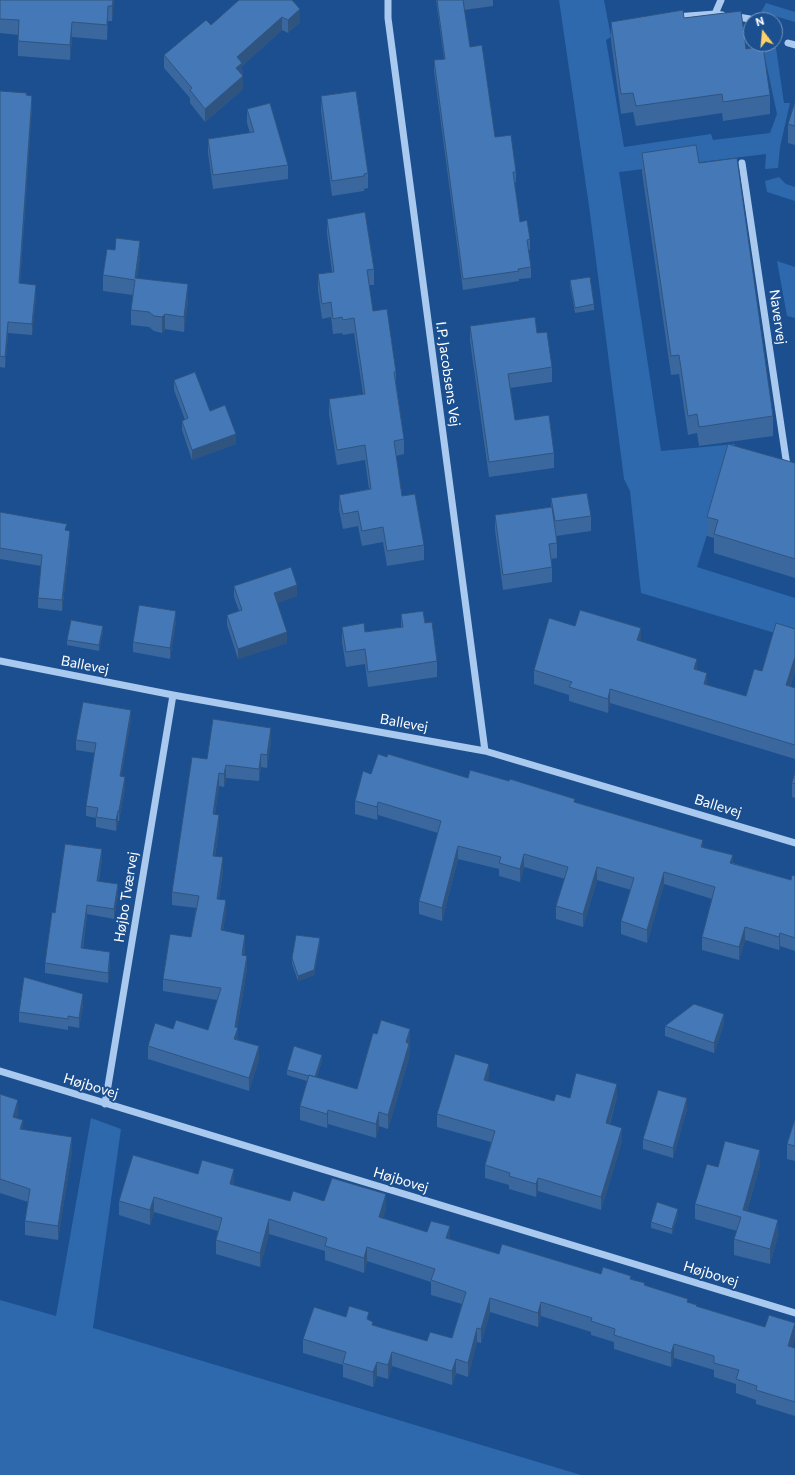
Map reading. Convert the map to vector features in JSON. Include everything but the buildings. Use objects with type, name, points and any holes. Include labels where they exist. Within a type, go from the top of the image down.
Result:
[{"type":"street","name":"I.P. Jacobsens Vej","points":[[388,0],[388,18],[485,751]]},
{"type":"street","points":[[715,14],[721,0]]},
{"type":"street","points":[[671,18],[715,14],[743,18]]},
{"type":"street","name":"Navervej","points":[[742,164],[787,466],[795,468]]},
{"type":"street","name":"Ballevej","points":[[0,661],[485,751],[795,843]]},
{"type":"street","name":"Højbo Tværvej","points":[[105,1104],[173,694]]},
{"type":"street","name":"Højbovej","points":[[0,1071],[795,1312]]},
{"type":"shaded area","points":[[559,0],[604,0],[611,37],[606,40],[624,147],[711,134],[713,140],[770,133],[777,114],[764,52],[777,52],[784,103],[790,103],[780,147],[778,168],[765,169],[766,154],[619,172],[661,451],[735,444],[697,567],[795,598],[795,639],[641,593],[630,491],[624,479],[589,206]]},
{"type":"shaded area","points":[[766,3],[795,12],[795,22],[783,18],[783,12],[761,12]]},
{"type":"shaded area","points":[[779,177],[786,184],[795,187],[795,201],[767,192],[765,181]]},
{"type":"shaded area","points":[[777,261],[795,267],[795,318],[787,316]]},
{"type":"shaded area","points":[[91,1118],[121,1129],[93,1328],[581,1475],[0,1475],[0,1300],[56,1316]]}]
